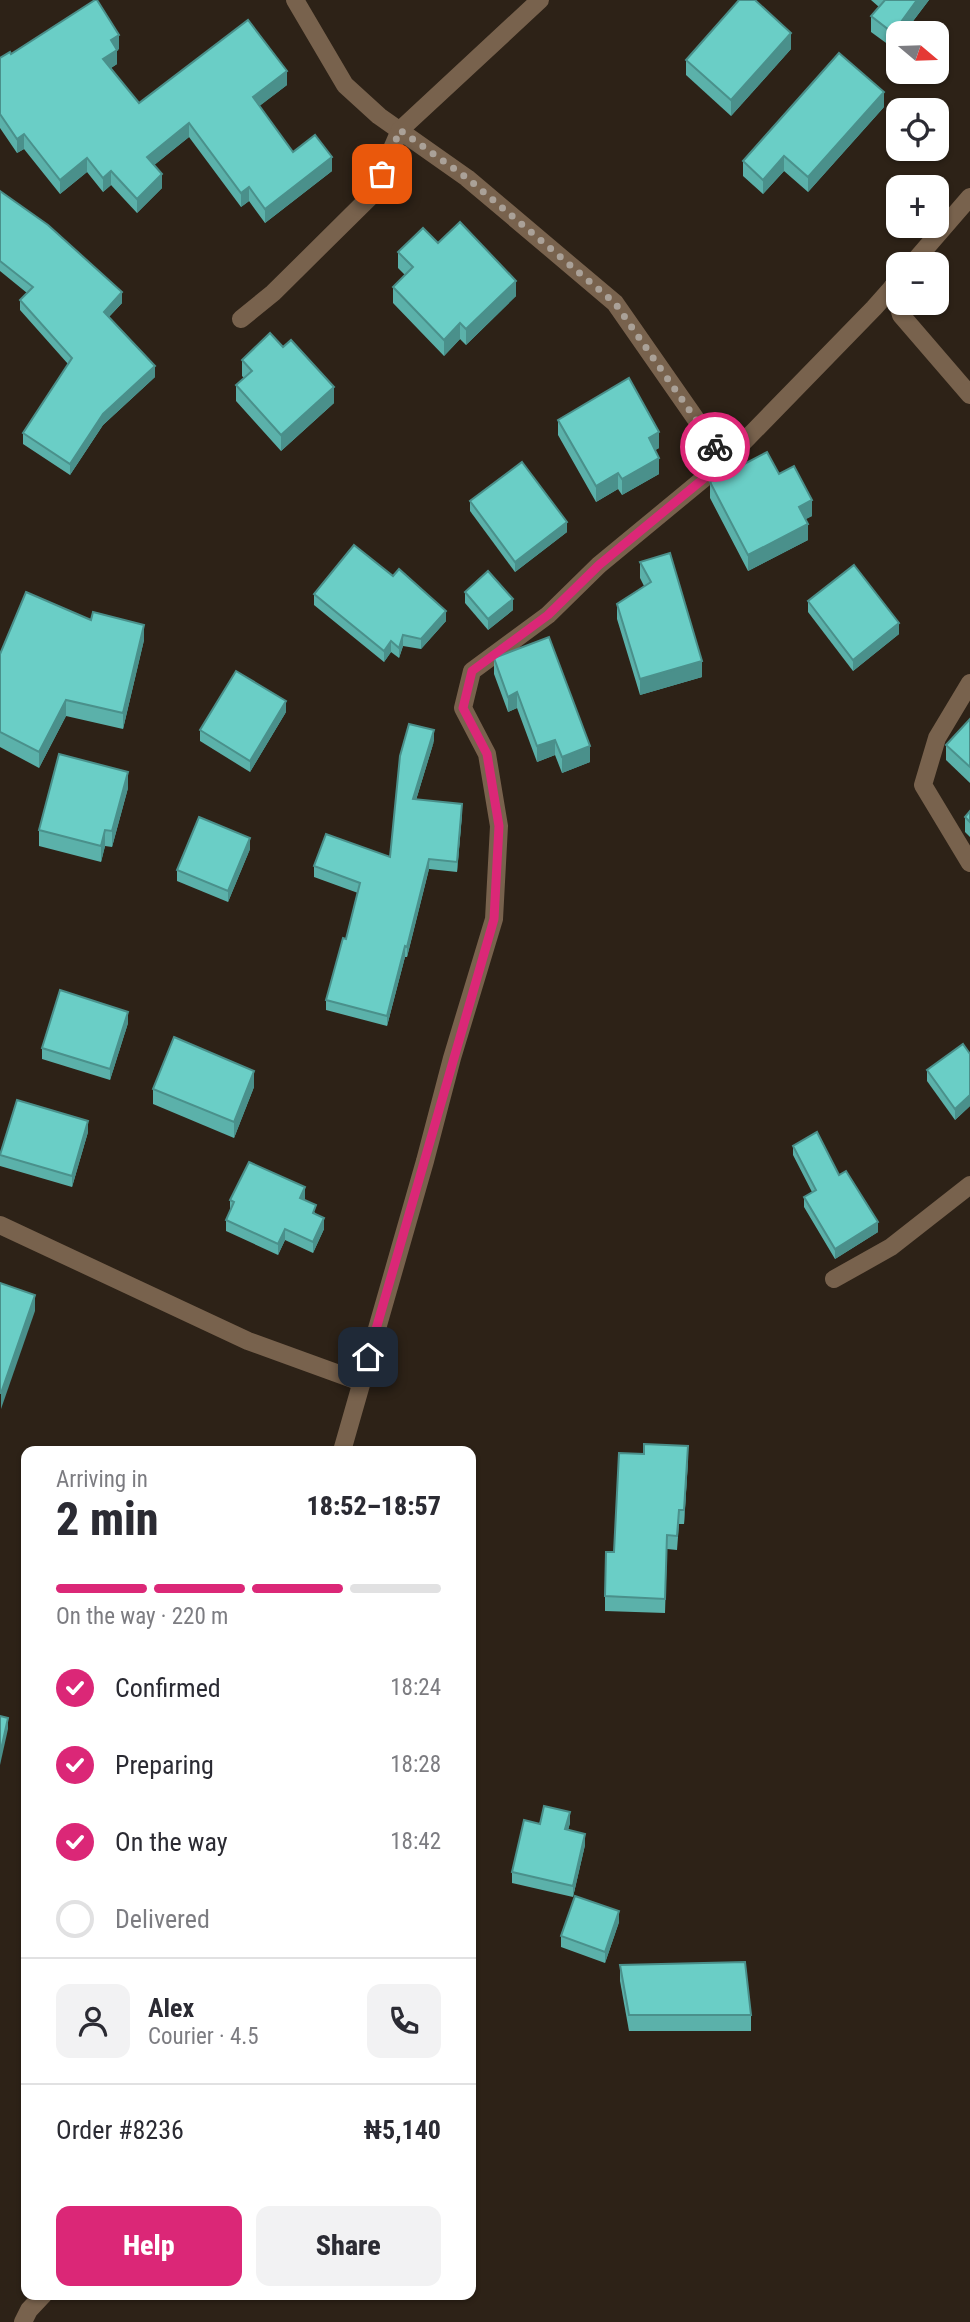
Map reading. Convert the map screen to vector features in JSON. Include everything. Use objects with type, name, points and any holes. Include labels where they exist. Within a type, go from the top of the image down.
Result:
[{"type":"street","points":[[295,0],[345,85],[379,116],[467,178],[615,303],[725,461]]},
{"type":"street","points":[[241,319],[273,293],[372,195],[400,130],[540,0]]},
{"type":"street","points":[[922,252],[970,197]]},
{"type":"street","points":[[343,1446],[494,919],[499,826],[487,754],[463,708],[472,671],[548,615],[599,565],[725,461],[886,293]]},
{"type":"street","points":[[901,315],[970,395]]},
{"type":"street","points":[[970,683],[937,738],[922,785],[970,863]]},
{"type":"street","points":[[834,1279],[891,1247],[970,1185]]},
{"type":"street","points":[[0,1225],[248,1341],[361,1382]]},
{"type":"street","points":[[23,2322],[38,2300]]},
{"type":"building","points":[[95,0],[119,35],[111,40],[117,50],[103,59],[139,103],[248,20],[287,71],[253,97],[293,152],[315,135],[332,157],[265,209],[249,187],[241,193],[189,123],[147,157],[162,174],[137,199],[111,171],[103,178],[87,158],[60,180],[24,134],[17,139],[0,114],[0,58],[10,52],[11,54]]},
{"type":"building","points":[[739,0],[755,0],[791,33],[731,100],[686,60]]},
{"type":"building","points":[[885,0],[917,0],[902,21],[886,21],[886,28],[871,16]]},
{"type":"building","points":[[839,53],[884,92],[808,177],[784,156],[763,180],[743,161]]},
{"type":"building","points":[[0,191],[48,225],[122,292],[104,312],[155,366],[103,414],[70,464],[23,433],[72,358],[20,300],[33,287],[0,261]]},
{"type":"building","points":[[460,222],[516,281],[466,329],[460,323],[444,340],[393,287],[413,267],[398,252],[423,228],[438,243]]},
{"type":"building","points":[[270,333],[283,347],[291,340],[334,387],[281,435],[236,385],[252,371],[242,360]]},
{"type":"building","points":[[629,378],[659,432],[649,438],[659,458],[622,479],[618,473],[596,486],[558,420]]},
{"type":"building","points":[[767,452],[779,474],[794,466],[812,500],[799,507],[808,524],[748,555],[710,482]]},
{"type":"building","points":[[522,462],[567,522],[515,562],[470,501]]},
{"type":"building","points":[[354,545],[393,576],[399,569],[446,611],[421,639],[403,635],[399,648],[391,641],[384,651],[314,594]]},
{"type":"building","points":[[670,553],[702,661],[640,679],[617,604],[651,582],[640,562]]},
{"type":"building","points":[[854,565],[899,623],[853,660],[808,601]]},
{"type":"building","points":[[488,571],[513,599],[488,619],[465,592]]},
{"type":"building","points":[[26,592],[91,620],[93,612],[144,625],[123,713],[66,700],[39,752],[0,732],[0,654]]},
{"type":"building","points":[[549,637],[590,746],[562,757],[555,740],[537,746],[517,692],[508,697],[494,658]]},
{"type":"building","points":[[236,671],[286,701],[250,761],[200,730]]},
{"type":"building","points":[[970,719],[970,767],[946,745]]},
{"type":"building","points":[[409,724],[434,730],[413,799],[462,804],[457,862],[429,859],[387,1016],[326,1000],[343,938],[346,939],[360,883],[314,866],[326,834],[390,857],[400,756]]},
{"type":"building","points":[[59,754],[128,772],[112,831],[105,830],[101,846],[39,830]]},
{"type":"building","points":[[199,817],[250,838],[228,891],[177,870]]},
{"type":"building","points":[[60,990],[128,1012],[110,1069],[42,1048]]},
{"type":"building","points":[[174,1037],[254,1071],[234,1122],[153,1089]]},
{"type":"building","points":[[963,1044],[970,1054],[970,1095],[955,1109],[927,1070]]},
{"type":"building","points":[[17,1100],[88,1121],[72,1176],[0,1155]]},
{"type":"building","points":[[817,1132],[839,1175],[846,1171],[878,1222],[835,1249],[804,1197],[816,1190],[793,1146]]},
{"type":"building","points":[[249,1162],[305,1187],[300,1198],[316,1205],[313,1213],[324,1218],[313,1242],[285,1229],[278,1244],[226,1220],[234,1202],[230,1200]]},
{"type":"building","points":[[0,1283],[35,1295],[1,1393],[0,1393]]},
{"type":"building","points":[[644,1444],[688,1446],[684,1510],[679,1510],[677,1536],[667,1535],[665,1599],[605,1596],[606,1552],[614,1552],[619,1453],[644,1454]]},
{"type":"building","points":[[0,1716],[8,1718],[0,1754]]},
{"type":"building","points":[[544,1806],[570,1812],[565,1829],[585,1834],[573,1886],[512,1872],[524,1820],[540,1824]]},
{"type":"building","points":[[575,1896],[619,1911],[605,1952],[561,1936]]},
{"type":"building","points":[[745,1962],[751,2015],[629,2015],[620,1965]]},
{"type":"way so far","points":[[382,174],[400,130],[467,178],[615,303],[715,447]]},
{"type":"route","points":[[368,1357],[494,919],[499,826],[487,754],[463,708],[472,671],[548,615],[599,565],[725,461],[715,447]]}]
